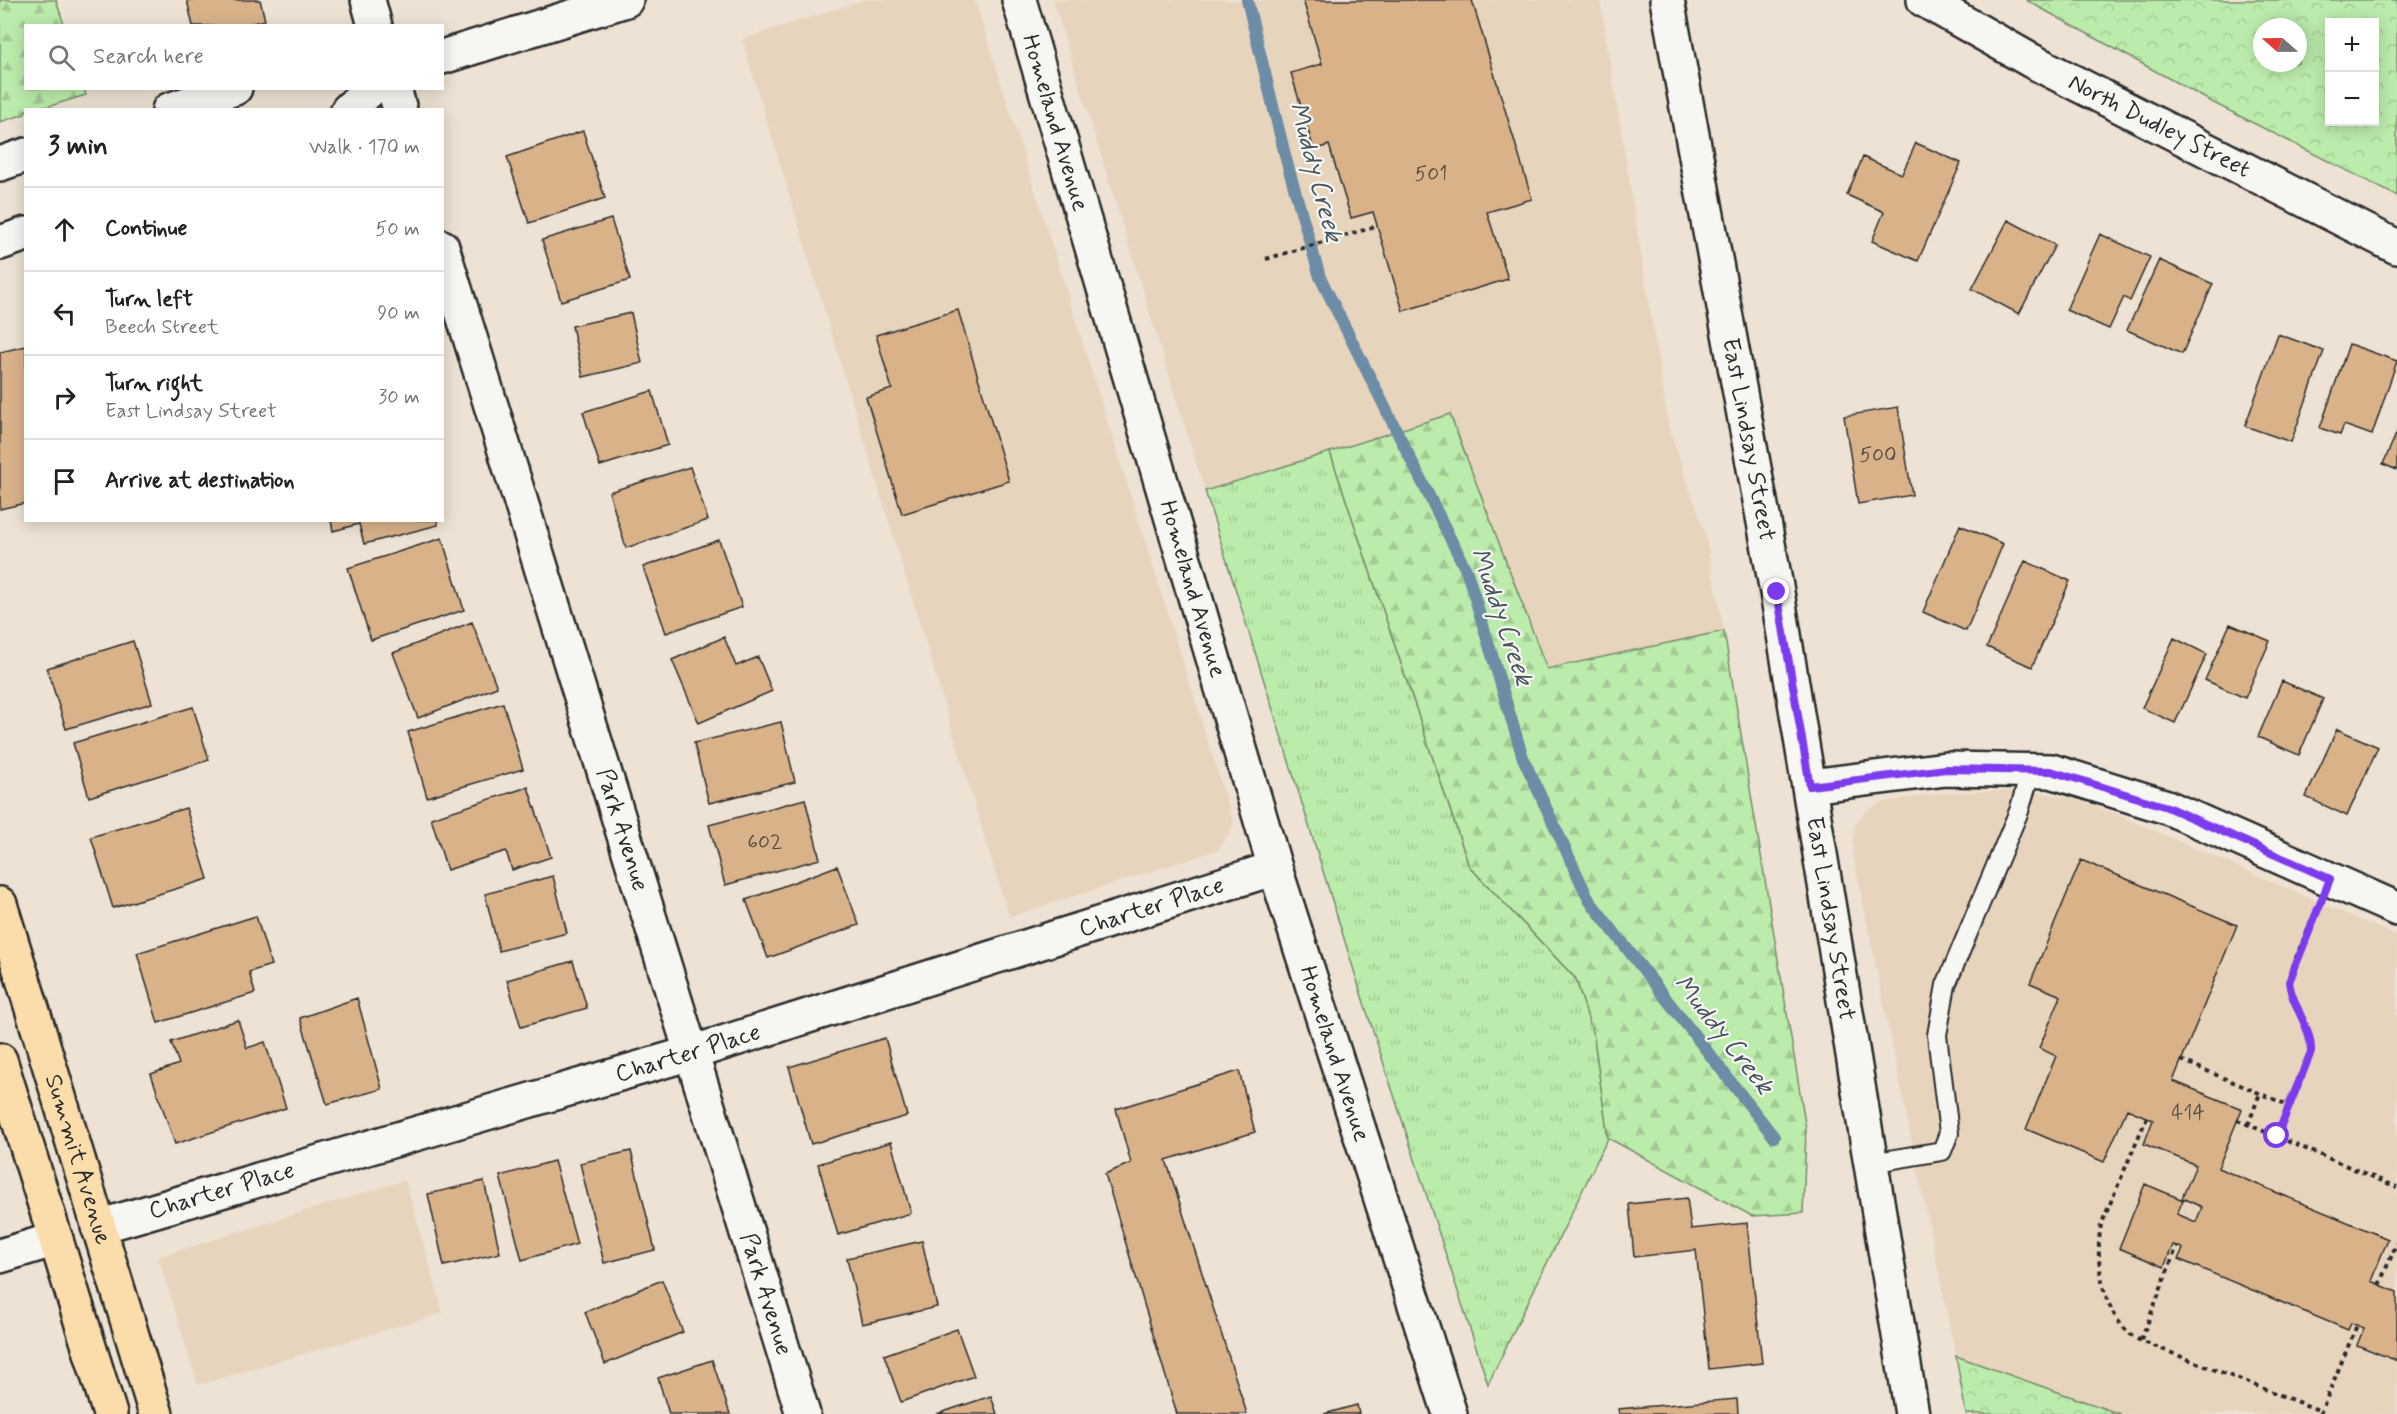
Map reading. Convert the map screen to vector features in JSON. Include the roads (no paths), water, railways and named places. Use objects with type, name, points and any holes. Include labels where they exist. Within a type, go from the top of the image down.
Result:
[{"type":"main road","name":"Summit Avenue","points":[[0,904],[156,1414]]},
{"type":"main road","name":"Summit Avenue","points":[[0,1060],[110,1414]]},
{"type":"street","points":[[368,0],[374,24]]},
{"type":"street","points":[[444,56],[626,0]]},
{"type":"street","name":"Homeland Avenue","points":[[1019,0],[1275,868],[1450,1414]]},
{"type":"street","name":"East Lindsay Street","points":[[1667,0],[1777,592],[1912,1414]]},
{"type":"street","name":"North Dudley Street","points":[[1924,0],[2030,60],[2397,247]]},
{"type":"street","points":[[175,108],[229,90]]},
{"type":"street","points":[[350,108],[370,90]]},
{"type":"street","points":[[395,90],[399,108]]},
{"type":"street","points":[[0,164],[24,156]]},
{"type":"street","points":[[0,243],[24,235]]},
{"type":"street","name":"Park Avenue","points":[[444,253],[803,1414]]},
{"type":"street","points":[[1810,786],[1946,769],[2051,771],[2167,807],[2397,909]]},
{"type":"street","name":"Charter Place","points":[[98,1227],[691,1053],[1275,868]]},
{"type":"street","points":[[0,1256],[56,1239]]},
{"type":"lane","points":[[1871,1163],[1942,1151],[1949,1133],[1936,1035],[1946,985],[2019,811],[2031,771]]},
{"type":"waterway","name":"Muddy Creek","points":[[1247,0],[1287,163],[1320,277],[1467,572],[1523,758],[1589,900],[1774,1137]]}]
